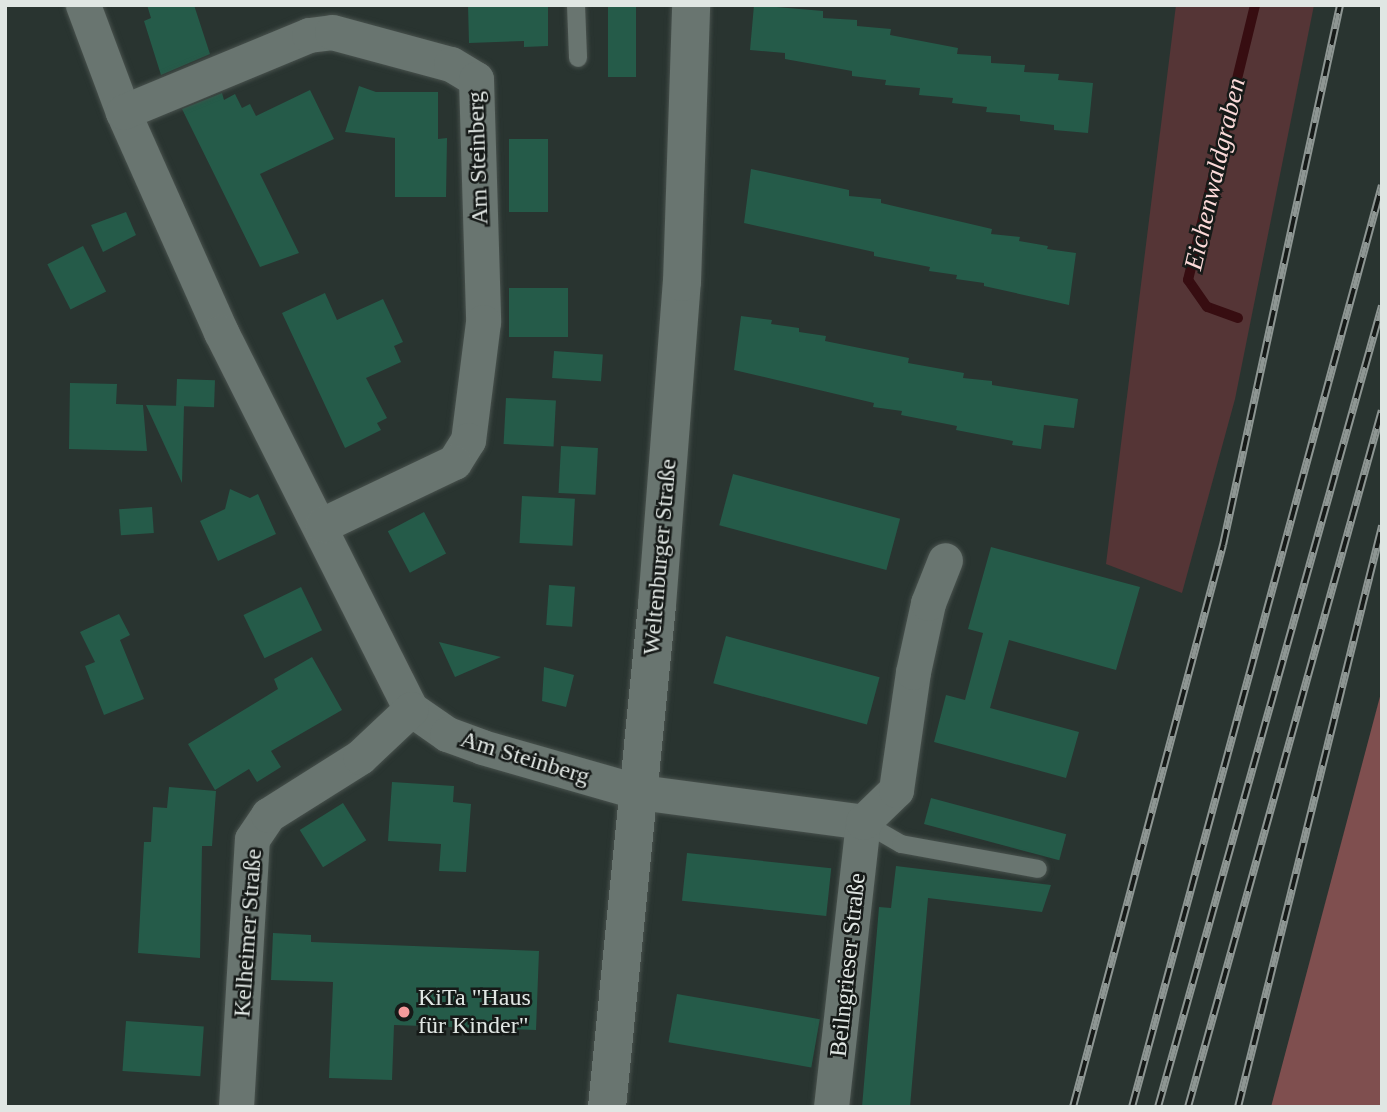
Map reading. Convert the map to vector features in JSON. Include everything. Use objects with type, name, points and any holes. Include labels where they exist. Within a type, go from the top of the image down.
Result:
[{"type":"street","name":"Am Steinberg","points":[[83,5],[123,112],[221,332],[322,525],[411,709],[447,734],[482,747],[639,792]]},
{"type":"street","name":"Weltenburger Straße","points":[[607,1107],[639,792],[681,295],[691,5]]},
{"type":"street","name":"Am Steinberg","points":[[123,112],[309,35],[332,32],[451,64],[476,79],[483,323],[468,440],[454,463],[322,525]]},
{"type":"street","points":[[639,792],[863,822],[896,790],[913,672],[928,603],[944,560]]},
{"type":"street","name":"Kelheimer Straße","points":[[236,1107],[252,839],[268,815],[360,757],[411,709]]},
{"type":"street","name":"Beilngrieser Straße","points":[[831,1107],[863,822]]},
{"type":"lane","points":[[576,5],[578,58]]},
{"type":"lane","points":[[863,822],[901,844],[1038,869]]},
{"type":"shaded area","points":[[1176,5],[1314,5],[1235,399],[1182,593],[1106,564]]},
{"type":"shaded area","points":[[1382,689],[1382,1107],[1271,1107]]},
{"type":"building","points":[[147,5],[194,5],[210,54],[161,75],[144,21],[151,18]]},
{"type":"building","points":[[468,5],[548,5],[548,46],[524,47],[524,41],[469,43]]},
{"type":"building","points":[[608,5],[636,5],[636,77],[608,77]]},
{"type":"building","points":[[754,5],[823,11],[823,18],[857,20],[857,26],[891,29],[890,35],[958,48],[957,54],[991,56],[991,63],[1025,65],[1024,72],[1059,74],[1058,80],[1093,83],[1088,133],[1054,130],[1054,125],[1020,121],[1020,115],[986,112],[987,107],[952,103],[953,98],[919,95],[920,88],[885,85],[886,80],[852,76],[852,71],[785,59],[785,53],[750,50]]},
{"type":"building","points":[[359,86],[376,92],[438,92],[438,139],[447,138],[446,197],[395,197],[395,138],[345,132]]},
{"type":"building","points":[[310,90],[334,139],[260,174],[299,253],[260,267],[182,109],[222,93],[224,100],[235,94],[242,108],[250,104],[256,116]]},
{"type":"building","points":[[509,139],[548,139],[548,212],[509,212]]},
{"type":"building","points":[[751,169],[849,190],[849,196],[881,199],[881,203],[992,229],[991,234],[1020,237],[1019,241],[1048,246],[1047,249],[1076,253],[1069,305],[984,286],[984,283],[956,279],[957,275],[929,271],[930,267],[874,256],[874,252],[744,223]]},
{"type":"building","points":[[126,212],[136,235],[103,252],[91,225]]},
{"type":"building","points":[[83,246],[106,291],[71,310],[47,264]]},
{"type":"building","points":[[509,288],[568,288],[568,337],[509,337]]},
{"type":"building","points":[[325,293],[337,320],[383,299],[403,342],[394,346],[401,362],[366,378],[387,418],[377,423],[381,430],[345,448],[282,313]]},
{"type":"building","points":[[741,316],[772,320],[771,324],[826,336],[825,341],[909,358],[908,363],[964,373],[963,378],[992,381],[992,385],[1078,399],[1074,428],[1044,425],[1041,449],[1012,445],[1013,441],[956,430],[957,426],[901,415],[902,411],[873,407],[874,403],[734,370]]},
{"type":"building","points":[[554,351],[603,354],[601,381],[552,378]]},
{"type":"building","points":[[177,379],[215,380],[214,407],[176,406]]},
{"type":"building","points":[[70,383],[117,384],[116,404],[143,405],[147,451],[69,449]]},
{"type":"building","points":[[506,398],[556,401],[554,447],[504,444]]},
{"type":"building","points":[[146,405],[184,406],[182,483]]},
{"type":"building","points":[[561,446],[598,448],[595,495],[559,493]]},
{"type":"building","points":[[733,474],[900,519],[886,570],[719,525]]},
{"type":"building","points":[[230,489],[250,498],[258,494],[276,534],[218,561],[200,521],[225,509]]},
{"type":"building","points":[[522,496],[575,499],[572,546],[520,543]]},
{"type":"building","points":[[152,507],[154,533],[121,535],[119,509]]},
{"type":"building","points":[[424,512],[446,553],[410,573],[388,531]]},
{"type":"building","points":[[991,547],[1140,587],[1116,670],[1009,640],[990,708],[1079,732],[1066,778],[934,742],[946,695],[965,700],[983,633],[968,629]]},
{"type":"building","points":[[549,585],[575,587],[572,627],[546,625]]},
{"type":"building","points":[[301,587],[322,630],[265,658],[243,615]]},
{"type":"building","points":[[119,614],[130,635],[120,640],[144,699],[104,715],[85,666],[95,662],[80,632]]},
{"type":"building","points":[[726,636],[880,677],[867,724],[713,683]]},
{"type":"building","points":[[439,642],[501,657],[455,677]]},
{"type":"building","points":[[312,657],[342,710],[271,751],[281,767],[257,782],[249,769],[215,790],[188,744],[278,689],[274,679]]},
{"type":"building","points":[[544,667],[574,675],[566,707],[542,701]]},
{"type":"building","points":[[392,782],[454,786],[453,802],[471,804],[466,872],[439,871],[441,844],[388,841]]},
{"type":"building","points":[[169,787],[216,791],[212,846],[202,846],[200,958],[138,953],[144,842],[151,842],[153,807],[167,808]]},
{"type":"building","points":[[931,798],[1066,834],[1059,860],[924,824]]},
{"type":"building","points":[[343,803],[366,840],[323,867],[300,830]]},
{"type":"building","points":[[687,853],[831,868],[826,916],[682,901]]},
{"type":"building","points":[[896,866],[1051,885],[1042,912],[928,898],[910,1107],[862,1107],[879,907],[891,908]]},
{"type":"building","points":[[273,933],[311,935],[311,942],[539,951],[536,1030],[394,1025],[392,1080],[329,1078],[333,982],[271,980]]},
{"type":"building","points":[[677,994],[820,1019],[811,1067],[668,1042]]},
{"type":"building","points":[[126,1021],[204,1026],[200,1076],[123,1071]]},
{"type":"waterway","name":"Eichenwaldgraben","points":[[1238,318],[1207,307],[1188,280],[1255,5]]},
{"type":"railway","points":[[1073,1107],[1223,545],[1340,5]]},
{"type":"railway","points":[[1132,1107],[1382,185]]},
{"type":"railway","points":[[1158,1107],[1382,306]]},
{"type":"railway","points":[[1188,1107],[1382,410]]},
{"type":"railway","points":[[1238,1107],[1382,526]]},
{"type":"place","name":"KiTa \"Haus für Kinder\"","points":[[404,1012]]}]
